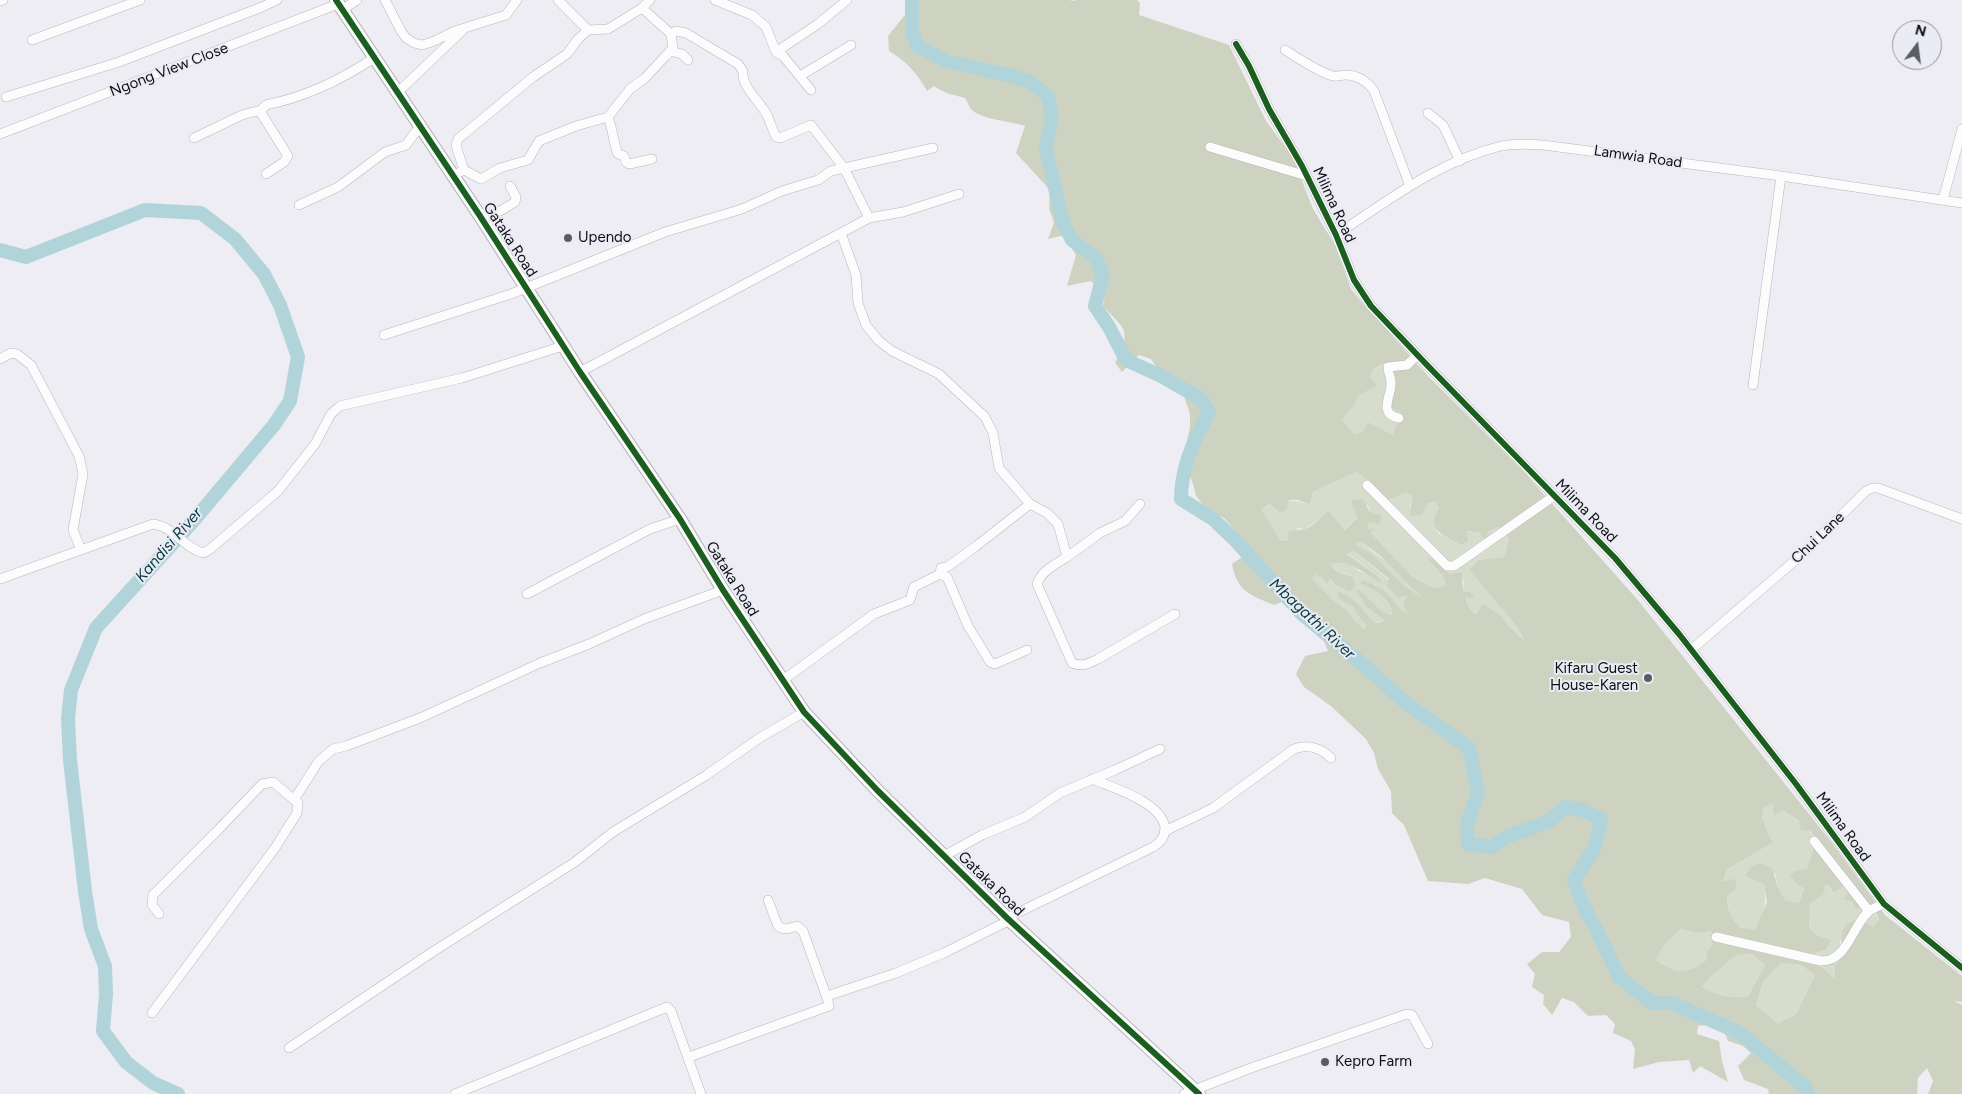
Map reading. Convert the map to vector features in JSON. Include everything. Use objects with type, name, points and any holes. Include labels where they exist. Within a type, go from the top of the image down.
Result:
[{"type":"street","points":[[32,40],[140,0]]},
{"type":"street","points":[[6,97],[119,62],[277,0]]},
{"type":"street","name":"Ngong View Close","points":[[0,134],[339,4],[357,0]]},
{"type":"street","points":[[385,0],[406,38],[422,45],[455,31],[506,16],[517,0]]},
{"type":"street","points":[[558,0],[588,30]]},
{"type":"street","points":[[650,0],[642,8],[608,29],[588,30],[578,39],[567,54],[533,77],[458,139],[456,146],[459,173],[481,178],[500,168],[528,160],[539,141],[608,116],[630,89],[645,78],[670,51],[682,54],[688,60]]},
{"type":"street","points":[[715,0],[752,15],[766,27],[776,52],[783,56],[811,90]]},
{"type":"street","points":[[776,52],[818,24],[847,0]]},
{"type":"street","name":"Gataka Road","points":[[339,4],[420,126],[459,173],[480,216],[525,287],[680,519],[722,590],[804,712],[876,790],[1193,1093]]},
{"type":"street","points":[[642,8],[670,34],[673,48],[658,64]]},
{"type":"street","points":[[397,93],[465,28]]},
{"type":"street","points":[[670,34],[676,32],[686,33],[738,64],[743,71],[742,76],[750,91],[768,117],[776,137],[780,138],[811,125],[844,168],[869,218]]},
{"type":"street","points":[[800,76],[852,44]]},
{"type":"street","name":"Milima Road","points":[[1236,44],[1249,66],[1269,109],[1307,176],[1362,294],[1417,355],[1615,558],[1691,650],[1796,784],[1884,904],[1962,968]]},
{"type":"street","points":[[1285,50],[1315,68],[1334,76],[1347,75],[1369,83],[1374,91],[1410,186]]},
{"type":"street","points":[[194,138],[242,115],[261,110],[266,105],[310,93],[340,80],[374,58]]},
{"type":"street","points":[[261,110],[261,113],[288,156],[284,162],[266,174]]},
{"type":"street","points":[[1428,113],[1443,125],[1460,161]]},
{"type":"street","points":[[608,116],[613,128],[614,143],[618,154],[624,156],[626,162],[629,164],[652,159]]},
{"type":"street","points":[[299,205],[338,187],[385,152],[406,145],[420,126]]},
{"type":"street","points":[[1944,200],[1962,129]]},
{"type":"street","name":"Lamwia Road","points":[[1336,235],[1410,186],[1460,161],[1501,146],[1520,144],[1543,145],[1781,176],[1962,203]]},
{"type":"street","points":[[1210,147],[1307,176]]},
{"type":"street","points":[[384,335],[511,294],[664,232],[742,209],[782,191],[818,180],[831,172],[933,148]]},
{"type":"street","points":[[1752,384],[1781,176]]},
{"type":"street","points":[[480,216],[500,210],[515,202],[516,197],[510,186]]},
{"type":"street","points":[[580,372],[869,218],[903,212],[960,194]]},
{"type":"street","points":[[841,233],[856,275],[858,303],[866,325],[878,340],[892,351],[939,374],[985,417],[993,434],[1000,468],[1030,504],[1047,513],[1058,524],[1068,557]]},
{"type":"street","points":[[0,579],[153,524],[166,527],[188,547],[203,553],[209,550],[278,490],[316,444],[331,414],[340,406],[462,378],[563,346]]},
{"type":"street","points":[[0,359],[11,353],[17,354],[31,365],[79,456],[83,474],[73,530],[81,550]]},
{"type":"street","points":[[1399,418],[1396,418],[1389,412],[1387,407],[1391,383],[1388,367],[1407,365],[1417,355]]},
{"type":"street","points":[[1367,486],[1447,566],[1451,567],[1554,496]]},
{"type":"street","name":"Chui Lane","points":[[1691,650],[1798,558],[1866,491],[1872,488],[1878,488],[1962,519]]},
{"type":"street","points":[[940,574],[941,568],[947,567],[968,552],[1030,504]]},
{"type":"street","points":[[1140,504],[1125,520],[1100,533],[1054,565],[1039,578],[1037,584],[1072,663],[1079,666],[1098,659],[1175,614]]},
{"type":"street","points":[[527,594],[650,529],[680,519]]},
{"type":"street","points":[[783,680],[874,614],[910,600],[914,587],[940,574],[947,577],[968,626],[990,662],[995,664],[1027,650]]},
{"type":"street","points":[[294,800],[318,762],[333,749],[346,746],[420,718],[540,663],[722,590]]},
{"type":"street","points":[[289,1048],[458,936],[575,862],[613,832],[705,776],[761,737],[804,712]]},
{"type":"street","points":[[1165,831],[1213,808],[1294,749],[1301,747],[1317,748],[1331,758]]},
{"type":"street","points":[[944,856],[982,835],[1025,817],[1060,793],[1160,749]]},
{"type":"street","points":[[829,1006],[827,996],[896,973],[944,954],[1159,843],[1165,831],[1164,824],[1151,806],[1092,779]]},
{"type":"street","points":[[152,1013],[275,848],[297,813],[298,803],[273,782],[262,784],[153,895],[152,905],[159,914]]},
{"type":"street","points":[[1814,841],[1869,912]]},
{"type":"street","points":[[768,900],[778,926],[781,928],[797,926],[803,930],[829,1006]]},
{"type":"street","points":[[1716,937],[1821,961],[1829,961],[1838,956],[1869,912],[1884,904]]},
{"type":"street","points":[[689,1057],[829,1006]]},
{"type":"street","points":[[455,1094],[666,1007],[671,1011],[701,1094]]},
{"type":"street","points":[[1193,1093],[1251,1068],[1410,1013],[1428,1044]]},
{"type":"green space","points":[[917,0],[1137,0],[1140,3],[1139,15],[1229,45],[1266,121],[1293,158],[1313,209],[1335,245],[1351,289],[1430,378],[1524,472],[1637,599],[1833,844],[1885,915],[1962,976],[1962,1002],[1954,1001],[1962,1005],[1962,1094],[1928,1094],[1933,1081],[1927,1068],[1918,1078],[1917,1094],[1769,1094],[1768,1089],[1744,1080],[1738,1066],[1751,1053],[1743,1046],[1728,1041],[1719,1017],[1707,1025],[1698,1026],[1697,1034],[1719,1041],[1728,1082],[1700,1066],[1693,1073],[1689,1060],[1659,1062],[1633,1069],[1635,1049],[1631,1041],[1613,1033],[1615,1024],[1606,1015],[1588,1016],[1574,1002],[1562,998],[1552,1015],[1543,1004],[1544,995],[1532,987],[1535,974],[1527,964],[1542,952],[1559,952],[1571,937],[1569,922],[1542,915],[1522,889],[1485,878],[1468,884],[1428,881],[1404,825],[1392,813],[1391,791],[1378,769],[1374,753],[1366,739],[1331,706],[1304,687],[1296,674],[1305,656],[1328,651],[1314,615],[1295,597],[1274,605],[1251,595],[1237,580],[1232,564],[1252,550],[1224,518],[1207,509],[1196,496],[1183,459],[1190,428],[1190,414],[1184,396],[1167,384],[1151,359],[1139,355],[1122,372],[1115,363],[1125,336],[1124,331],[1122,326],[1103,306],[1105,295],[1091,281],[1067,286],[1076,255],[1071,247],[1073,233],[1048,239],[1054,223],[1049,208],[1050,190],[1016,153],[1025,126],[982,116],[971,109],[965,98],[946,93],[934,86],[927,91],[911,68],[889,51],[888,36]],"holes":[[[1385,363],[1391,364],[1396,379],[1390,407],[1399,411],[1404,420],[1396,425],[1393,435],[1368,422],[1363,431],[1354,435],[1342,419],[1355,405],[1359,395],[1378,386],[1370,377],[1374,369]],[[1357,471],[1388,500],[1405,493],[1412,495],[1410,516],[1422,515],[1427,504],[1435,501],[1439,509],[1435,516],[1435,527],[1443,535],[1460,545],[1468,542],[1467,531],[1480,533],[1486,540],[1488,531],[1498,527],[1509,539],[1504,557],[1478,560],[1469,570],[1518,628],[1524,640],[1501,616],[1482,603],[1476,615],[1469,608],[1465,597],[1476,599],[1470,592],[1463,592],[1462,572],[1450,574],[1435,560],[1427,558],[1443,576],[1446,585],[1434,588],[1413,577],[1371,533],[1375,528],[1367,529],[1369,522],[1380,524],[1381,515],[1370,512],[1363,499],[1352,500],[1352,506],[1358,518],[1344,530],[1328,510],[1311,526],[1288,532],[1288,540],[1281,541],[1261,509],[1270,504],[1281,513],[1287,509],[1289,500],[1298,500],[1310,505],[1313,492]],[[1361,542],[1379,555],[1422,598],[1405,586],[1371,553],[1355,544]],[[1353,550],[1389,579],[1387,586],[1398,597],[1408,596],[1403,605],[1408,614],[1400,609],[1385,591],[1363,581],[1360,583],[1381,595],[1391,609],[1392,615],[1383,612],[1360,590],[1356,591],[1368,608],[1384,620],[1377,623],[1370,619],[1355,602],[1337,591],[1339,599],[1353,607],[1367,625],[1364,629],[1349,612],[1333,600],[1312,578],[1316,575],[1323,578],[1327,585],[1330,579],[1336,585],[1348,591],[1352,590],[1355,584],[1352,576],[1342,574],[1331,564],[1343,563],[1350,565],[1379,582],[1382,581],[1347,554]],[[1773,803],[1774,815],[1783,810],[1799,821],[1801,830],[1810,831],[1817,840],[1807,869],[1795,871],[1790,876],[1798,885],[1804,888],[1799,903],[1785,900],[1778,887],[1772,868],[1760,863],[1751,867],[1745,876],[1764,884],[1767,902],[1755,930],[1741,928],[1729,910],[1727,897],[1736,889],[1736,879],[1723,881],[1726,870],[1774,842],[1762,818],[1764,808]],[[1851,882],[1844,900],[1852,901],[1857,910],[1865,901],[1876,913],[1879,920],[1873,927],[1857,918],[1845,926],[1842,933],[1840,960],[1835,966],[1835,979],[1808,955],[1826,950],[1832,940],[1817,935],[1809,927],[1809,905],[1823,894],[1824,886],[1829,885],[1833,893]],[[1681,929],[1698,933],[1712,931],[1713,944],[1707,951],[1706,960],[1693,969],[1687,971],[1675,970],[1656,960],[1664,945]],[[1752,954],[1765,965],[1748,996],[1725,996],[1702,987],[1711,976],[1737,955]],[[1781,963],[1800,965],[1815,975],[1796,1014],[1778,1024],[1756,1005],[1763,982]]]},
{"type":"green space","points":[[1386,363],[1391,364],[1396,379],[1393,393],[1404,420],[1393,435],[1368,422],[1363,431],[1354,436],[1342,419],[1355,405],[1359,395],[1378,386],[1370,377],[1374,369]]},
{"type":"green space","points":[[1357,470],[1387,500],[1405,493],[1412,495],[1410,506],[1435,501],[1439,509],[1434,524],[1438,533],[1460,545],[1466,531],[1480,533],[1498,527],[1509,539],[1504,557],[1478,560],[1469,570],[1518,628],[1526,641],[1482,603],[1476,615],[1469,608],[1465,596],[1475,599],[1463,592],[1464,580],[1450,574],[1435,560],[1428,559],[1443,576],[1446,585],[1434,588],[1413,577],[1371,533],[1374,529],[1367,529],[1370,512],[1368,505],[1352,506],[1358,518],[1343,530],[1321,518],[1305,529],[1298,528],[1288,540],[1281,541],[1260,509],[1285,501],[1297,501],[1310,505],[1313,492]]},
{"type":"green space","points":[[1361,542],[1392,566],[1423,599],[1405,586],[1371,553],[1354,543]]},
{"type":"green space","points":[[1353,550],[1408,596],[1409,615],[1398,610],[1390,596],[1375,584],[1371,587],[1387,603],[1392,615],[1383,612],[1360,590],[1368,608],[1384,620],[1380,622],[1370,619],[1360,606],[1339,599],[1353,607],[1360,618],[1368,625],[1364,629],[1349,612],[1333,600],[1312,578],[1316,575],[1323,578],[1327,585],[1330,579],[1336,585],[1348,591],[1352,576],[1338,572],[1330,564],[1336,562],[1350,564],[1359,571],[1382,581],[1347,553]]},
{"type":"green space","points":[[1774,802],[1803,824],[1817,841],[1807,869],[1795,871],[1804,887],[1799,903],[1785,900],[1778,887],[1775,873],[1764,884],[1764,907],[1755,930],[1742,929],[1731,914],[1727,902],[1727,897],[1736,889],[1736,880],[1722,881],[1726,870],[1774,842],[1762,818],[1764,808]]},
{"type":"green space","points":[[1851,881],[1847,892],[1866,903],[1879,921],[1873,927],[1866,924],[1840,941],[1840,960],[1835,979],[1807,955],[1826,950],[1832,940],[1817,935],[1809,926],[1809,905],[1824,886],[1829,885],[1832,893],[1843,884]]},
{"type":"green space","points":[[1681,929],[1698,933],[1712,931],[1714,944],[1707,951],[1706,960],[1693,969],[1681,972],[1675,971],[1656,960],[1664,945]]},
{"type":"green space","points":[[1752,954],[1765,965],[1748,996],[1725,996],[1702,987],[1711,976],[1737,955]]},
{"type":"green space","points":[[1781,963],[1800,965],[1815,975],[1796,1014],[1778,1025],[1756,1005],[1763,982]]},
{"type":"waterway","name":"Mbagathi River","points":[[912,0],[912,32],[917,46],[948,62],[1028,81],[1048,96],[1052,117],[1046,149],[1063,223],[1072,240],[1096,258],[1103,275],[1095,306],[1109,327],[1126,360],[1161,376],[1201,399],[1209,413],[1189,454],[1183,476],[1181,499],[1213,519],[1237,542],[1301,613],[1406,703],[1469,748],[1478,792],[1467,824],[1468,844],[1491,847],[1507,837],[1549,821],[1565,807],[1582,810],[1601,819],[1595,847],[1574,880],[1581,901],[1619,977],[1652,1003],[1672,1003],[1740,1033],[1806,1088],[1808,1094]]},
{"type":"waterway","name":"Kandisi River","points":[[0,250],[26,257],[145,210],[201,213],[235,239],[264,274],[280,305],[298,357],[290,401],[274,425],[195,519],[96,628],[71,690],[68,719],[70,760],[85,891],[91,929],[105,966],[106,994],[103,1031],[126,1062],[153,1083],[178,1094]]},
{"type":"cycle path","points":[[336,0],[480,216],[580,372],[680,519],[723,590],[804,712],[877,790],[1007,918],[1199,1094]]},
{"type":"cycle path","points":[[1236,44],[1249,66],[1269,109],[1302,166],[1336,235],[1354,280],[1371,306],[1615,558],[1679,634],[1796,784],[1884,904],[1962,968]]},
{"type":"place","name":"Upendo","points":[[568,238]]},
{"type":"place","name":"Kifaru Guest House-Karen","points":[[1648,678]]},
{"type":"place","name":"Kepro Farm","points":[[1325,1062]]}]
